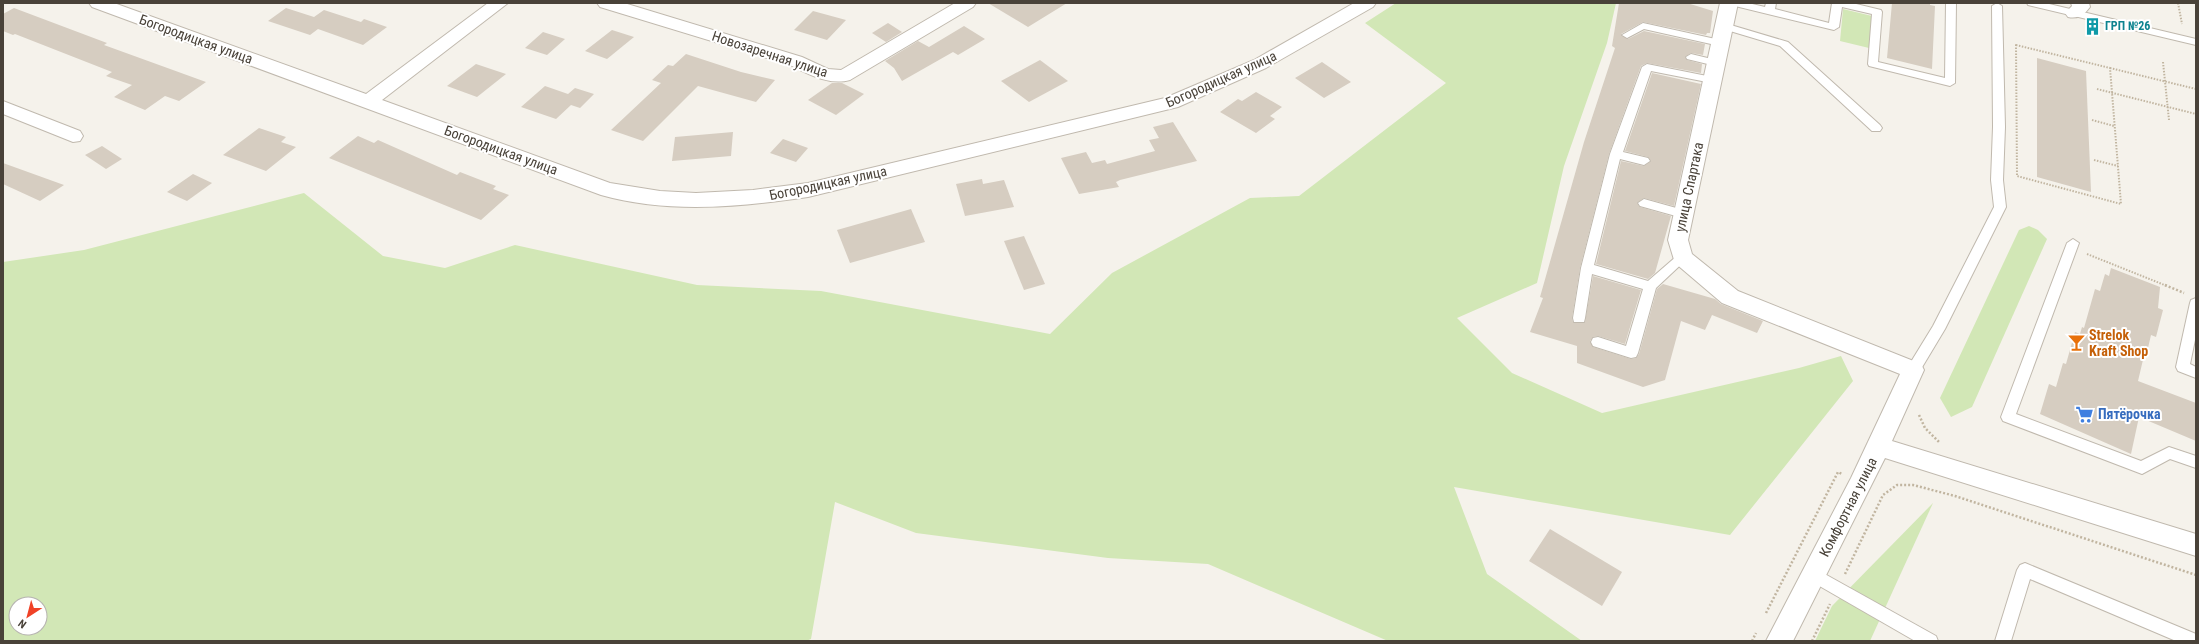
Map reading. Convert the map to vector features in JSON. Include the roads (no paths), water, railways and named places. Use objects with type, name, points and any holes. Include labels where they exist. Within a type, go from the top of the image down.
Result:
[{"type":"street","name":"Богородицкая улица","points":[[98,3],[608,190],[661,198],[763,197],[808,190],[1171,103],[1260,64],[1367,3]]},
{"type":"street","points":[[368,102],[499,3]]},
{"type":"street","name":"Новозаречная улица","points":[[606,3],[796,61],[825,74],[844,76],[967,3]]},
{"type":"street","name":"улица Спартака","points":[[1682,258],[1678,240],[1729,3]]},
{"type":"street","points":[[3,107],[73,136]]},
{"type":"street","points":[[1682,258],[1730,297],[1913,370]]},
{"type":"street","name":"Комфортная улица","points":[[1779,641],[1814,575],[1878,446],[1913,370]]},
{"type":"street","points":[[1878,446],[2196,545]]},
{"type":"lane","points":[[1735,3],[1770,7],[1834,27],[1838,3],[1877,12],[1873,64],[1950,83],[1951,3]]},
{"type":"lane","points":[[2032,3],[2077,8],[2184,40],[2196,42]]},
{"type":"lane","points":[[1913,370],[1938,330],[2000,207],[1997,180],[1999,127],[1997,6]]},
{"type":"lane","points":[[1627,35],[1643,26],[1722,34],[1784,44],[1876,128]]},
{"type":"lane","points":[[1691,57],[1714,72]]},
{"type":"lane","points":[[1579,318],[1587,268],[1616,154],[1647,67],[1714,72]]},
{"type":"lane","points":[[1616,154],[1644,161]]},
{"type":"lane","points":[[1644,202],[1683,214]]},
{"type":"lane","points":[[2072,246],[2008,417],[2142,468],[2169,453],[2196,462]]},
{"type":"lane","points":[[1598,342],[1630,354],[1650,286],[1682,258]]},
{"type":"lane","points":[[1587,268],[1650,286]]},
{"type":"lane","points":[[2192,299],[2183,367],[2196,373]]},
{"type":"lane","points":[[2003,641],[2025,570],[2194,641]]},
{"type":"lane","points":[[1814,575],[1930,641]]},
{"type":"place","name":"ГРП №26","points":[[2092,26]]},
{"type":"place","name":"Strelok Kraft Shop","points":[[2076,343]]},
{"type":"place","name":"Пятёрочка","points":[[2085,414]]}]
